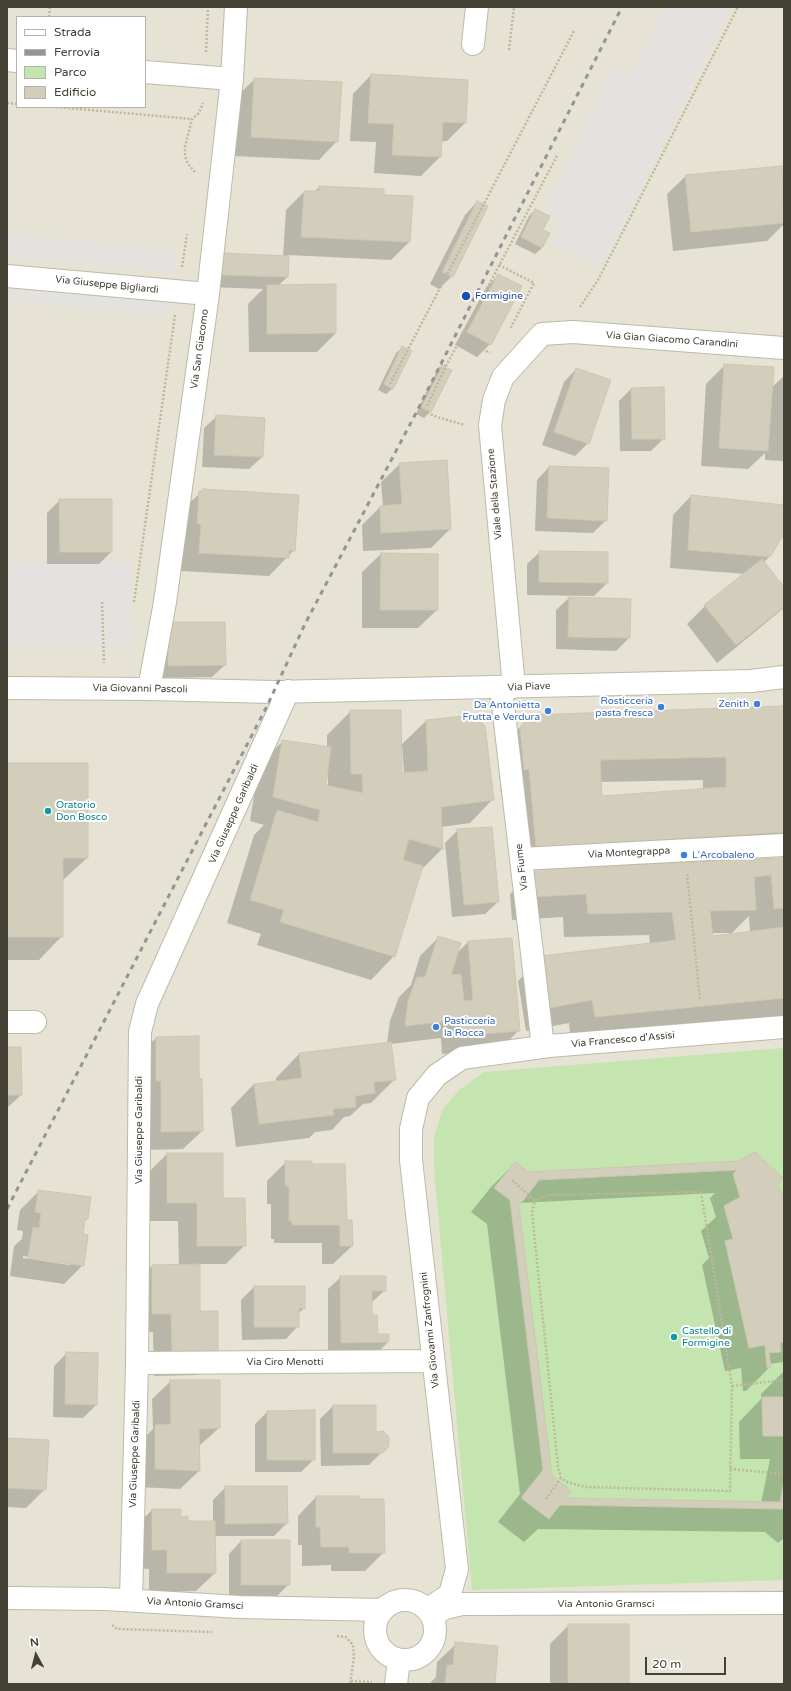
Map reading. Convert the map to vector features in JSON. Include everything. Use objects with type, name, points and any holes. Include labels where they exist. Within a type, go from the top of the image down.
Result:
[{"type":"street","name":"Via San Giacomo","points":[[149,688],[165,602],[208,294],[232,79],[236,7]]},
{"type":"street","points":[[473,44],[477,7]]},
{"type":"street","points":[[146,72],[232,79]]},
{"type":"street","name":"Via Giuseppe Bigliardi","points":[[7,276],[208,294]]},
{"type":"street","name":"Via Gian Giacomo Carandini","points":[[560,333],[784,348]]},
{"type":"street","name":"Viale della Stazione","points":[[508,688],[490,425],[494,400],[503,377],[542,334],[560,333]]},
{"type":"street","name":"Via Piave","points":[[281,691],[508,688],[751,681],[784,677]]},
{"type":"street","name":"Via Giovanni Pascoli","points":[[7,688],[149,688],[281,691]]},
{"type":"street","name":"Via Fiume","points":[[508,688],[521,859],[543,1047]]},
{"type":"street","name":"Via Giuseppe Garibaldi","points":[[131,1600],[137,1362],[140,1032],[147,1004],[281,691]]},
{"type":"street","name":"Via Montegrappa","points":[[521,859],[784,845]]},
{"type":"street","points":[[7,1022],[35,1022]]},
{"type":"street","name":"Via Francesco d'Assisi","points":[[462,1058],[543,1047],[784,1027]]},
{"type":"street","name":"Via Giovanni Zanfrognini","points":[[429,1613],[450,1594],[456,1569],[411,1160],[411,1129],[418,1098],[437,1075],[462,1058]]},
{"type":"street","name":"Via Ciro Menotti","points":[[137,1362],[433,1361]]},
{"type":"street","name":"Via Antonio Gramsci","points":[[7,1598],[131,1600],[240,1607],[383,1610]]},
{"type":"street","points":[[405,1600],[421,1605],[429,1613],[435,1625],[432,1644],[418,1657],[399,1660],[385,1652],[377,1640],[376,1624],[383,1610],[389,1605],[405,1600]]},
{"type":"street","name":"Via Antonio Gramsci","points":[[429,1613],[462,1604],[784,1603]]},
{"type":"street","points":[[387,1683],[399,1660]]},
{"type":"path","points":[[509,50],[514,7]]},
{"type":"path","points":[[579,308],[598,280],[738,7]]},
{"type":"path","points":[[390,384],[574,31]]},
{"type":"path","points":[[67,108],[192,119]]},
{"type":"path","points":[[427,406],[446,366],[558,154]]},
{"type":"path","points":[[499,265],[534,283],[510,330]]},
{"type":"path","points":[[461,338],[496,356]]},
{"type":"path","points":[[446,366],[442,364],[420,410],[433,416],[469,426]]},
{"type":"path","points":[[102,602],[105,688]]},
{"type":"path","points":[[687,870],[700,999]]},
{"type":"path","points":[[512,1180],[535,1201]]},
{"type":"path","points":[[535,1201],[548,1195],[701,1192],[732,1386],[730,1491],[585,1487],[561,1478]]},
{"type":"path","points":[[535,1201],[532,1213],[558,1466],[561,1478],[546,1499]]},
{"type":"path","points":[[732,1386],[784,1380]]},
{"type":"path","points":[[730,1469],[784,1474]]},
{"type":"path","points":[[334,1635],[346,1637],[352,1645],[354,1657],[351,1682],[387,1683]]},
{"type":"shaded area","points":[[7,7],[784,7],[784,1684],[7,1684]]},
{"type":"shaded area","points":[[665,7],[730,7],[602,269],[550,243],[562,219],[544,210],[614,66],[632,74]]},
{"type":"shaded area","points":[[7,233],[177,251],[175,274],[7,256]]},
{"type":"shaded area","points":[[7,282],[172,299],[169,317],[7,301]]},
{"type":"shaded area","points":[[7,562],[131,562],[132,649],[7,646]]},
{"type":"green space","name":"Castello di Formigine","points":[[784,1048],[784,1580],[472,1590],[434,1169],[434,1138],[442,1110],[459,1090],[484,1072]]},
{"type":"building","points":[[371,74],[468,80],[466,123],[443,122],[441,157],[392,155],[394,124],[368,123]]},
{"type":"building","points":[[254,78],[342,82],[338,142],[251,137]]},
{"type":"building","points":[[782,166],[784,223],[691,232],[685,175]]},
{"type":"building","points":[[319,186],[384,189],[384,195],[413,196],[410,242],[301,237],[304,191],[319,191]]},
{"type":"building","points":[[477,201],[488,206],[453,277],[442,272]]},
{"type":"building","points":[[535,209],[550,216],[543,230],[550,233],[542,248],[521,237]]},
{"type":"building","points":[[223,253],[289,256],[288,277],[222,275]]},
{"type":"building","points":[[498,274],[522,286],[491,345],[467,332]]},
{"type":"building","points":[[336,284],[336,333],[267,334],[267,285]]},
{"type":"building","points":[[402,346],[412,351],[393,389],[384,384]]},
{"type":"building","points":[[724,364],[774,367],[768,451],[719,448]]},
{"type":"building","points":[[442,366],[452,370],[431,412],[421,407]]},
{"type":"building","points":[[576,368],[611,380],[589,444],[554,432]]},
{"type":"building","points":[[664,387],[665,439],[632,439],[631,388]]},
{"type":"building","points":[[216,415],[265,418],[263,457],[214,455]]},
{"type":"building","points":[[447,460],[451,529],[381,533],[380,506],[402,504],[399,463]]},
{"type":"building","points":[[549,466],[609,468],[607,521],[547,518]]},
{"type":"building","points":[[203,489],[299,495],[295,551],[289,550],[289,558],[199,553],[201,524],[197,524],[199,491],[203,491]]},
{"type":"building","points":[[691,495],[784,505],[784,534],[770,557],[688,550]]},
{"type":"building","points":[[59,499],[112,499],[112,552],[60,552]]},
{"type":"building","points":[[539,551],[608,552],[608,583],[539,582]]},
{"type":"building","points":[[381,553],[438,554],[438,610],[380,610]]},
{"type":"building","points":[[762,559],[784,587],[784,607],[736,645],[704,605]]},
{"type":"building","points":[[569,597],[631,599],[630,638],[568,637]]},
{"type":"building","points":[[168,622],[225,622],[226,665],[168,666]]},
{"type":"building","points":[[784,706],[784,832],[536,848],[529,769],[524,770],[520,727],[531,715]],"holes":[[[726,757],[726,787],[602,796],[600,760]]]},
{"type":"building","points":[[350,710],[401,710],[402,773],[428,771],[426,720],[474,715],[485,726],[494,800],[441,807],[443,849],[409,839],[403,860],[423,866],[395,957],[280,922],[284,910],[250,900],[277,810],[318,822],[320,810],[273,797],[282,740],[331,747],[326,785],[363,793],[362,774],[351,774]]},
{"type":"building","name":"Oratorio Don Bosco","points":[[7,763],[88,763],[88,858],[63,858],[63,937],[7,937]]},
{"type":"building","points":[[492,827],[499,902],[464,905],[457,829]]},
{"type":"building","points":[[784,858],[784,908],[774,909],[771,875],[754,877],[756,910],[710,911],[713,936],[784,927],[784,998],[595,1017],[592,1000],[549,1008],[541,956],[676,940],[672,912],[588,914],[586,894],[535,897],[533,869]]},
{"type":"building","points":[[438,936],[461,943],[451,975],[461,974],[464,1001],[473,1000],[468,941],[512,938],[520,1031],[460,1036],[459,1020],[405,1026],[408,1001],[417,977],[425,977]]},
{"type":"building","points":[[199,1036],[199,1078],[202,1079],[203,1131],[161,1132],[161,1081],[156,1081],[156,1037]]},
{"type":"building","points":[[391,1042],[396,1080],[374,1082],[375,1093],[355,1096],[356,1107],[333,1109],[334,1115],[259,1124],[254,1084],[302,1078],[299,1053]]},
{"type":"building","points":[[7,1047],[21,1047],[22,1095],[7,1095]]},
{"type":"building","points":[[755,1152],[783,1178],[778,1184],[784,1199],[784,1342],[780,1343],[781,1352],[769,1353],[771,1367],[767,1368],[765,1345],[749,1348],[725,1241],[733,1239],[724,1206],[740,1197],[733,1174],[737,1170],[539,1180],[519,1206],[552,1476],[571,1491],[565,1498],[780,1502],[784,1480],[784,1509],[560,1505],[549,1519],[521,1498],[543,1470],[510,1200],[494,1188],[515,1162],[528,1172],[739,1161]]},
{"type":"building","points":[[167,1153],[223,1153],[223,1198],[245,1198],[246,1246],[197,1246],[197,1203],[167,1203]]},
{"type":"building","points":[[285,1161],[312,1161],[312,1164],[345,1164],[347,1220],[352,1220],[353,1246],[340,1246],[340,1225],[292,1225],[292,1221],[289,1221],[289,1186],[285,1186]]},
{"type":"building","points":[[38,1190],[91,1197],[88,1219],[85,1219],[83,1234],[88,1235],[84,1266],[28,1258],[33,1227],[39,1228],[41,1213],[35,1212]]},
{"type":"building","points":[[200,1264],[200,1311],[218,1311],[218,1357],[172,1357],[171,1314],[152,1314],[152,1265]]},
{"type":"building","points":[[340,1276],[386,1276],[386,1291],[372,1291],[372,1315],[377,1315],[378,1334],[389,1334],[389,1342],[341,1343]]},
{"type":"building","points":[[254,1286],[305,1286],[305,1309],[299,1308],[299,1327],[254,1327]]},
{"type":"building","points":[[66,1352],[98,1353],[97,1405],[65,1404]]},
{"type":"building","points":[[170,1380],[220,1380],[220,1428],[199,1429],[200,1471],[155,1469],[155,1425],[171,1424]]},
{"type":"building","points":[[762,1397],[784,1397],[784,1436],[763,1436]]},
{"type":"building","points":[[333,1405],[376,1405],[376,1432],[383,1431],[389,1437],[389,1446],[383,1453],[333,1453]]},
{"type":"building","points":[[315,1410],[315,1460],[267,1460],[267,1411]]},
{"type":"building","points":[[7,1438],[49,1440],[46,1490],[7,1488]]},
{"type":"building","points":[[225,1486],[287,1486],[288,1523],[225,1524]]},
{"type":"building","points":[[316,1496],[359,1496],[359,1499],[384,1499],[385,1553],[349,1553],[349,1547],[321,1547],[320,1527],[316,1527]]},
{"type":"building","points":[[152,1509],[181,1509],[181,1517],[188,1516],[188,1521],[215,1521],[216,1573],[167,1573],[167,1550],[152,1550]]},
{"type":"building","points":[[241,1540],[290,1540],[290,1585],[241,1585]]},
{"type":"building","points":[[568,1624],[629,1624],[629,1684],[568,1684]]},
{"type":"building","points":[[455,1642],[498,1646],[495,1684],[445,1684],[447,1665],[453,1665]]},
{"type":"railway","points":[[7,1209],[268,704],[305,624],[416,413],[622,7]]},
{"type":"place","name":"Formigine","points":[[466,296]]},
{"type":"place","name":"Zenith","points":[[757,704]]},
{"type":"place","name":"Rosticceria pasta fresca","points":[[661,707]]},
{"type":"place","name":"Da Antonietta Frutta e Verdura","points":[[548,711]]},
{"type":"place","name":"Oratorio Don Bosco","points":[[48,811]]},
{"type":"place","name":"L'Arcobaleno","points":[[684,855]]},
{"type":"place","name":"Pasticceria la Rocca","points":[[436,1027]]},
{"type":"place","name":"Castello di Formigine","points":[[674,1337]]}]
